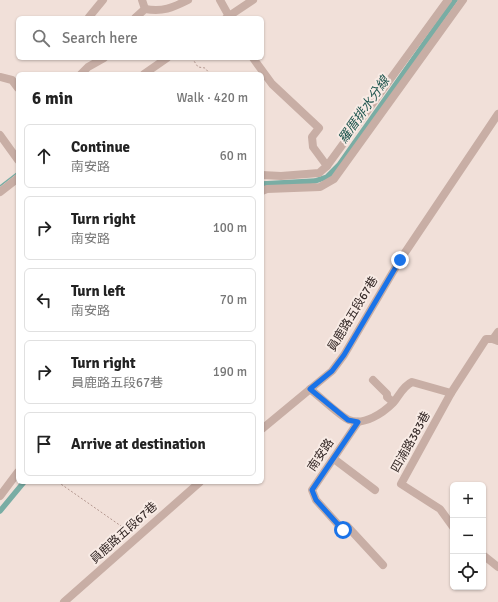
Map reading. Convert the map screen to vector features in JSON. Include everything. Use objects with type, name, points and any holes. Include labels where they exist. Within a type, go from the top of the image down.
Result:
[{"type":"street","points":[[90,16],[103,0]]},
{"type":"street","points":[[142,0],[145,9]]},
{"type":"street","points":[[136,16],[145,9],[156,11],[172,8],[188,0]]},
{"type":"street","points":[[220,0],[228,16]]},
{"type":"street","points":[[229,16],[253,0]]},
{"type":"street","points":[[264,175],[281,176],[319,172],[327,166],[448,0]]},
{"type":"street","points":[[264,190],[280,188],[320,187],[334,179],[409,77],[463,0]]},
{"type":"street","points":[[83,72],[88,67],[100,60]]},
{"type":"street","points":[[147,72],[164,60]]},
{"type":"street","points":[[254,60],[263,72]]},
{"type":"street","points":[[398,70],[409,77]]},
{"type":"street","points":[[264,73],[272,84],[319,128],[312,137],[313,147],[327,166]]},
{"type":"street","points":[[0,77],[12,80],[16,85]]},
{"type":"street","name":"員鹿路五段67巷","points":[[264,427],[332,371],[344,355],[400,260],[498,114]]},
{"type":"street","points":[[0,135],[16,157]]},
{"type":"street","points":[[0,192],[16,180]]},
{"type":"street","points":[[310,389],[348,420],[358,422],[378,416],[393,402],[408,384],[412,382],[451,393],[486,339],[496,337]]},
{"type":"street","points":[[373,380],[393,402]]},
{"type":"street","name":"四湳路383巷","points":[[450,523],[440,509],[401,484],[451,393]]},
{"type":"street","name":"南安路","points":[[358,422],[312,490],[316,500],[343,530],[347,526],[384,565]]},
{"type":"street","points":[[334,459],[375,490]]},
{"type":"street","points":[[0,496],[16,475]]},
{"type":"street","name":"員鹿路五段67巷","points":[[64,602],[198,484]]},
{"type":"street","points":[[486,557],[498,567]]},
{"type":"path","points":[[193,60],[198,67],[205,68],[208,72]]},
{"type":"path","points":[[61,484],[136,537]]},
{"type":"waterway","name":"羅厝排水分線","points":[[264,184],[315,181],[327,177],[339,165],[455,0]]},
{"type":"waterway","points":[[0,186],[16,174]]},
{"type":"waterway","name":"羅厝排水分線","points":[[0,511],[22,484]]},
{"type":"route","points":[[343,530],[316,500],[312,490],[358,422],[348,420],[310,389],[332,371],[344,355],[400,260]]}]
